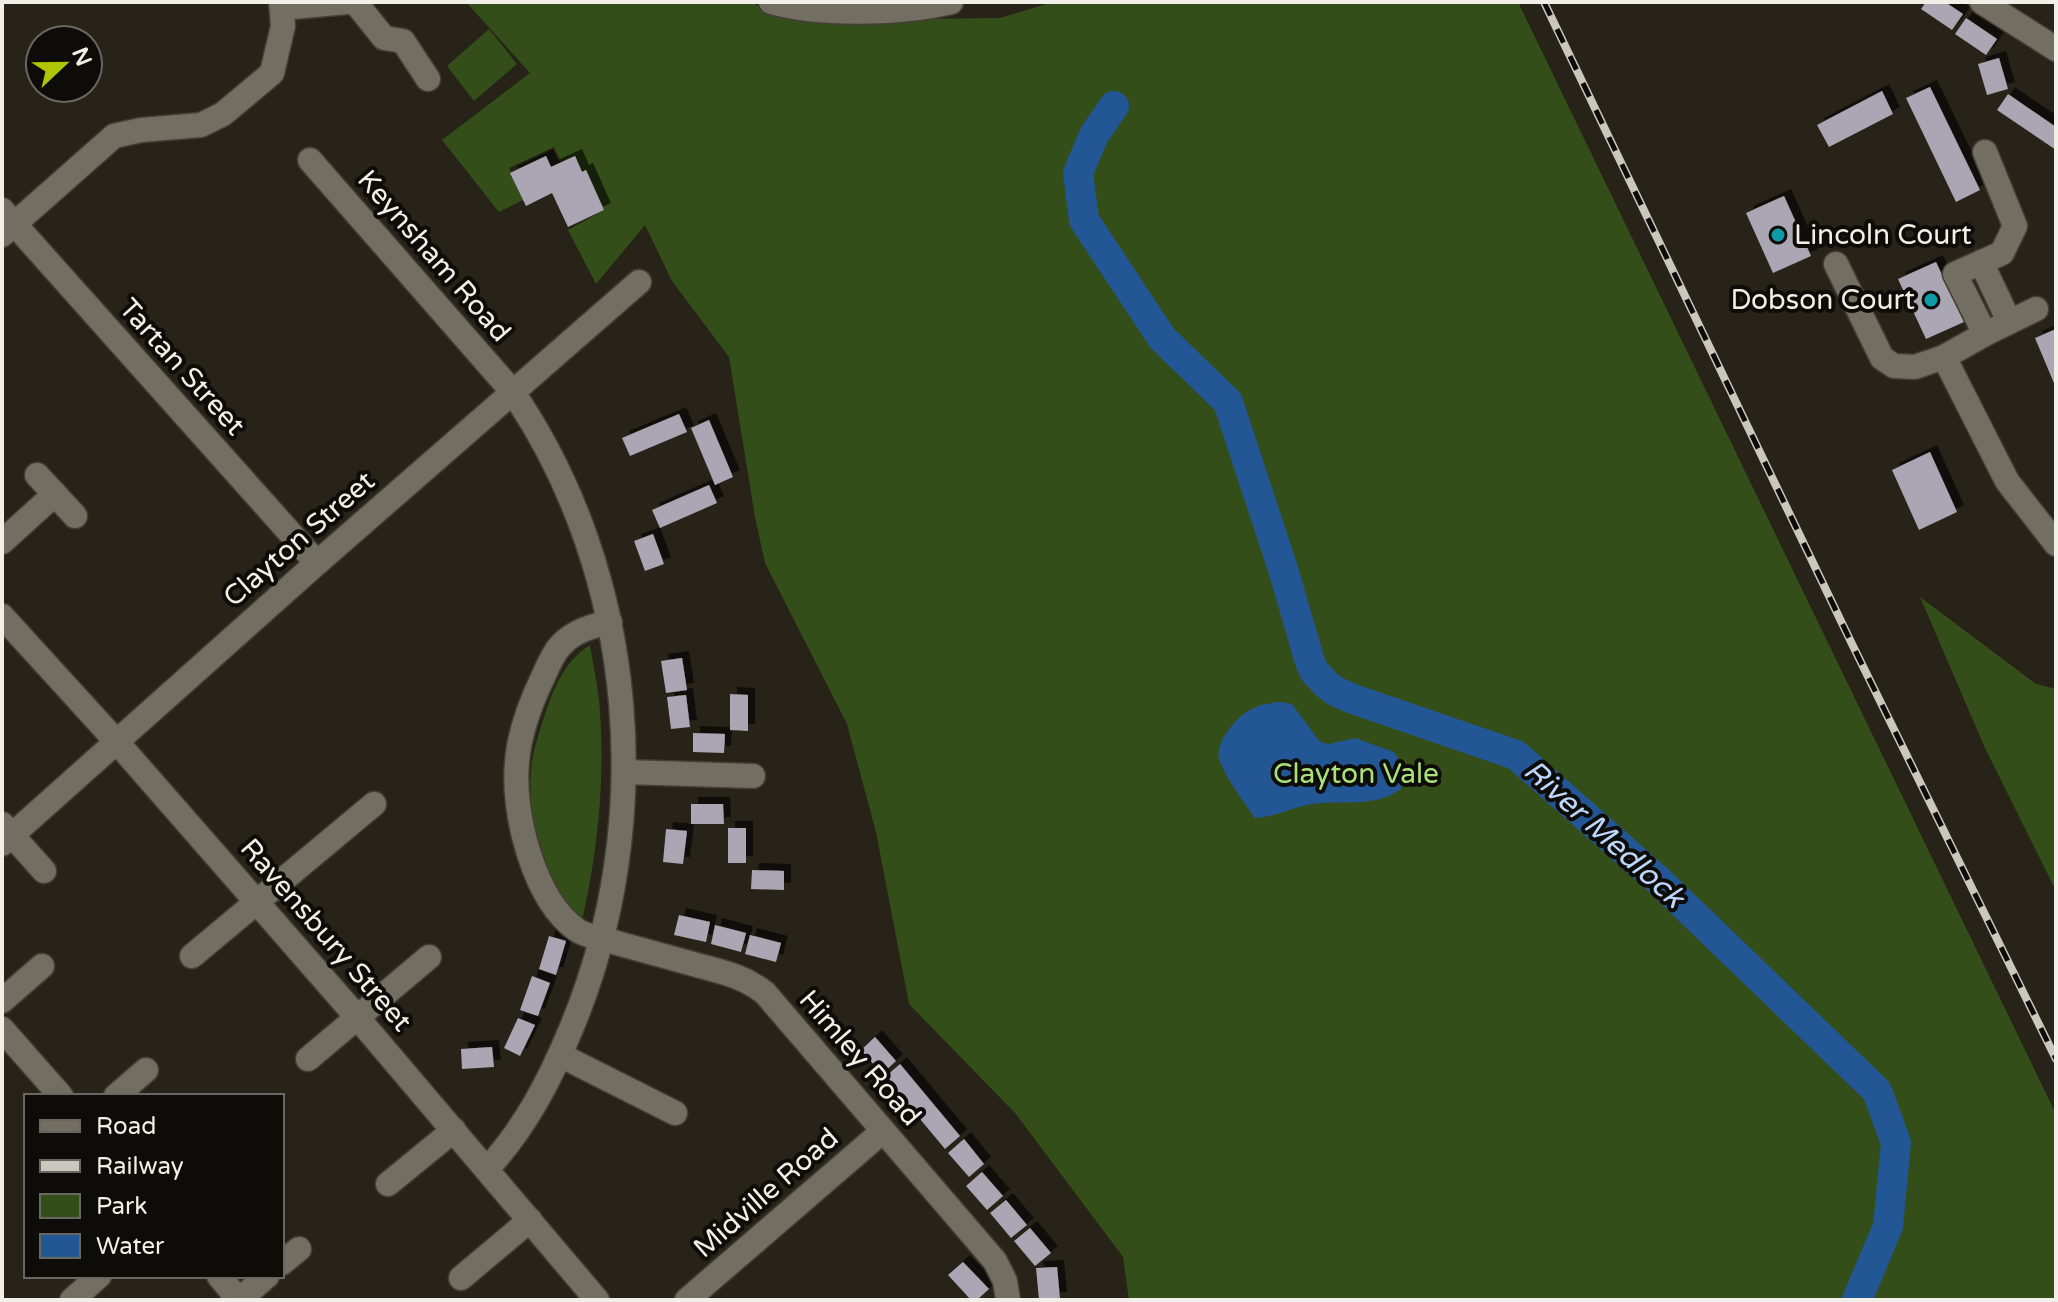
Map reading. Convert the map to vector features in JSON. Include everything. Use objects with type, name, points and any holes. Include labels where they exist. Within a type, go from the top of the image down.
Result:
[{"type":"street","points":[[6,223],[114,136],[141,130],[201,125],[223,114],[272,73],[283,26],[281,5],[347,2]]},
{"type":"street","points":[[355,2],[384,38],[403,41],[428,79]]},
{"type":"street","points":[[771,2],[809,10],[851,12],[951,2]]},
{"type":"street","points":[[1982,2],[2056,49]]},
{"type":"street","points":[[1985,152],[2015,226],[2002,253],[1955,274],[1985,334]]},
{"type":"street","name":"Keynsham Road","points":[[310,160],[512,391],[531,419],[575,507],[610,622],[620,681],[625,772],[617,858],[603,939],[587,991],[560,1055],[518,1132],[487,1169]]},
{"type":"street","name":"Tartan Street","points":[[6,223],[317,563]]},
{"type":"street","points":[[1981,262],[2009,321]]},
{"type":"street","points":[[1836,264],[1882,358],[1894,366],[1915,367],[1944,357],[2036,309]]},
{"type":"street","name":"Clayton Street","points":[[5,834],[116,741],[639,282]]},
{"type":"street","points":[[1944,357],[2007,481],[2056,544]]},
{"type":"street","points":[[37,475],[75,516]]},
{"type":"street","points":[[2,542],[55,494]]},
{"type":"street","name":"Ravensbury Street","points":[[2,616],[258,903],[597,1300]]},
{"type":"street","name":"Himley Road","points":[[610,622],[589,627],[560,646],[534,695],[524,722],[516,764],[522,829],[545,891],[557,910],[578,931],[742,977],[765,993],[995,1261],[1005,1281],[1008,1300]]},
{"type":"street","points":[[625,772],[753,776]]},
{"type":"street","points":[[192,956],[374,804]]},
{"type":"street","points":[[5,834],[44,871]]},
{"type":"street","points":[[308,1059],[429,957]]},
{"type":"street","points":[[2,1001],[42,966]]},
{"type":"street","points":[[2,1029],[59,1094]]},
{"type":"street","points":[[560,1055],[675,1113]]},
{"type":"street","points":[[118,1094],[146,1070]]},
{"type":"street","points":[[388,1184],[454,1130]]},
{"type":"street","name":"Midville Road","points":[[687,1300],[883,1131]]},
{"type":"street","points":[[461,1278],[530,1220]]},
{"type":"street","points":[[72,1300],[97,1278]]},
{"type":"street","points":[[221,1278],[239,1300],[265,1278]]},
{"type":"green space","name":"Clayton Vale","points":[[466,2],[750,2],[774,13],[908,19],[1000,18],[1053,2],[1518,2],[2056,1114],[2056,1300],[1129,1300],[1123,1257],[1015,1113],[909,1004],[876,832],[847,724],[765,563],[729,357],[672,281],[645,225],[596,284],[568,230],[604,210],[586,171],[582,172],[575,156],[561,162],[554,147],[509,168],[523,200],[499,212],[442,140],[530,73]]},
{"type":"green space","points":[[489,29],[517,64],[474,101],[447,66]]},
{"type":"green space","points":[[1920,597],[2036,684],[2056,689],[2056,891],[1985,748]]},
{"type":"green space","points":[[590,645],[599,700],[602,756],[596,839],[582,921],[558,889],[542,852],[532,812],[531,772],[546,711],[558,683],[574,658]]},
{"type":"water","points":[[1281,702],[1292,704],[1320,742],[1329,744],[1355,738],[1394,752],[1400,765],[1401,789],[1386,797],[1365,802],[1313,804],[1255,818],[1225,773],[1219,750],[1225,735],[1242,715],[1255,707]]},
{"type":"building","points":[[1926,2],[1945,2],[1963,14],[1952,30],[1921,9]]},
{"type":"building","points":[[1966,18],[1997,39],[1986,55],[1955,34]]},
{"type":"building","points":[[1999,58],[2008,89],[1987,95],[1978,64]]},
{"type":"building","points":[[1930,87],[1980,190],[1956,202],[1906,98]]},
{"type":"building","points":[[1882,91],[1893,114],[1829,147],[1817,125]]},
{"type":"building","points":[[2008,94],[2056,127],[2056,150],[1997,110]]},
{"type":"building","points":[[546,156],[551,167],[575,156],[582,172],[586,170],[604,210],[568,227],[552,193],[526,206],[510,173]]},
{"type":"building","name":"Lincoln Court","points":[[1784,196],[1811,256],[1773,273],[1746,213]]},
{"type":"building","name":"Dobson Court","points":[[1936,262],[1964,322],[1926,339],[1898,279]]},
{"type":"building","points":[[2056,329],[2056,388],[2035,338]]},
{"type":"building","points":[[679,414],[687,432],[630,456],[622,438]]},
{"type":"building","points":[[709,420],[733,477],[715,485],[691,428]]},
{"type":"building","points":[[1930,452],[1957,512],[1919,530],[1892,470]]},
{"type":"building","points":[[709,485],[717,503],[660,528],[652,510]]},
{"type":"building","points":[[653,534],[664,564],[645,571],[634,541]]},
{"type":"building","points":[[682,658],[687,690],[666,693],[661,661]]},
{"type":"building","points":[[730,694],[748,695],[748,731],[730,730]]},
{"type":"building","points":[[686,695],[690,727],[671,729],[667,697]]},
{"type":"building","points":[[693,733],[725,734],[724,753],[693,752]]},
{"type":"building","points":[[691,804],[723,804],[724,824],[691,824]]},
{"type":"building","points":[[728,828],[746,828],[746,863],[728,863]]},
{"type":"building","points":[[666,829],[687,831],[683,864],[663,862]]},
{"type":"building","points":[[752,870],[784,871],[784,890],[751,889]]},
{"type":"building","points":[[679,915],[710,922],[706,942],[674,935]]},
{"type":"building","points":[[715,925],[746,933],[741,952],[711,944]]},
{"type":"building","points":[[750,935],[781,943],[776,962],[745,954]]},
{"type":"building","points":[[549,936],[566,941],[556,975],[539,969]]},
{"type":"building","points":[[532,976],[550,983],[538,1016],[520,1010]]},
{"type":"building","points":[[518,1018],[535,1025],[520,1056],[504,1048]]},
{"type":"building","points":[[875,1037],[896,1061],[882,1074],[861,1050]]},
{"type":"building","points":[[492,1047],[494,1067],[462,1069],[461,1049]]},
{"type":"building","points":[[900,1064],[960,1136],[945,1149],[885,1077]]},
{"type":"building","points":[[964,1139],[984,1164],[969,1177],[948,1153]]},
{"type":"building","points":[[982,1172],[1003,1196],[987,1210],[966,1186]]},
{"type":"building","points":[[1006,1200],[1027,1225],[1011,1238],[990,1213]]},
{"type":"building","points":[[1030,1228],[1051,1253],[1035,1266],[1014,1241]]},
{"type":"building","points":[[963,1262],[989,1289],[977,1300],[971,1300],[948,1275]]},
{"type":"building","points":[[1057,1267],[1060,1299],[1039,1300],[1036,1268]]},
{"type":"waterway","name":"River Medlock","points":[[1114,106],[1094,135],[1078,173],[1084,220],[1162,338],[1228,402],[1314,671],[1335,691],[1353,699],[1516,755],[1658,880],[1877,1091],[1896,1143],[1888,1226],[1857,1300]]},
{"type":"railway","points":[[1544,2],[1852,644],[2056,1059]]},
{"type":"place","name":"Lincoln Court","points":[[1778,235]]},
{"type":"place","name":"Dobson Court","points":[[1931,300]]}]
